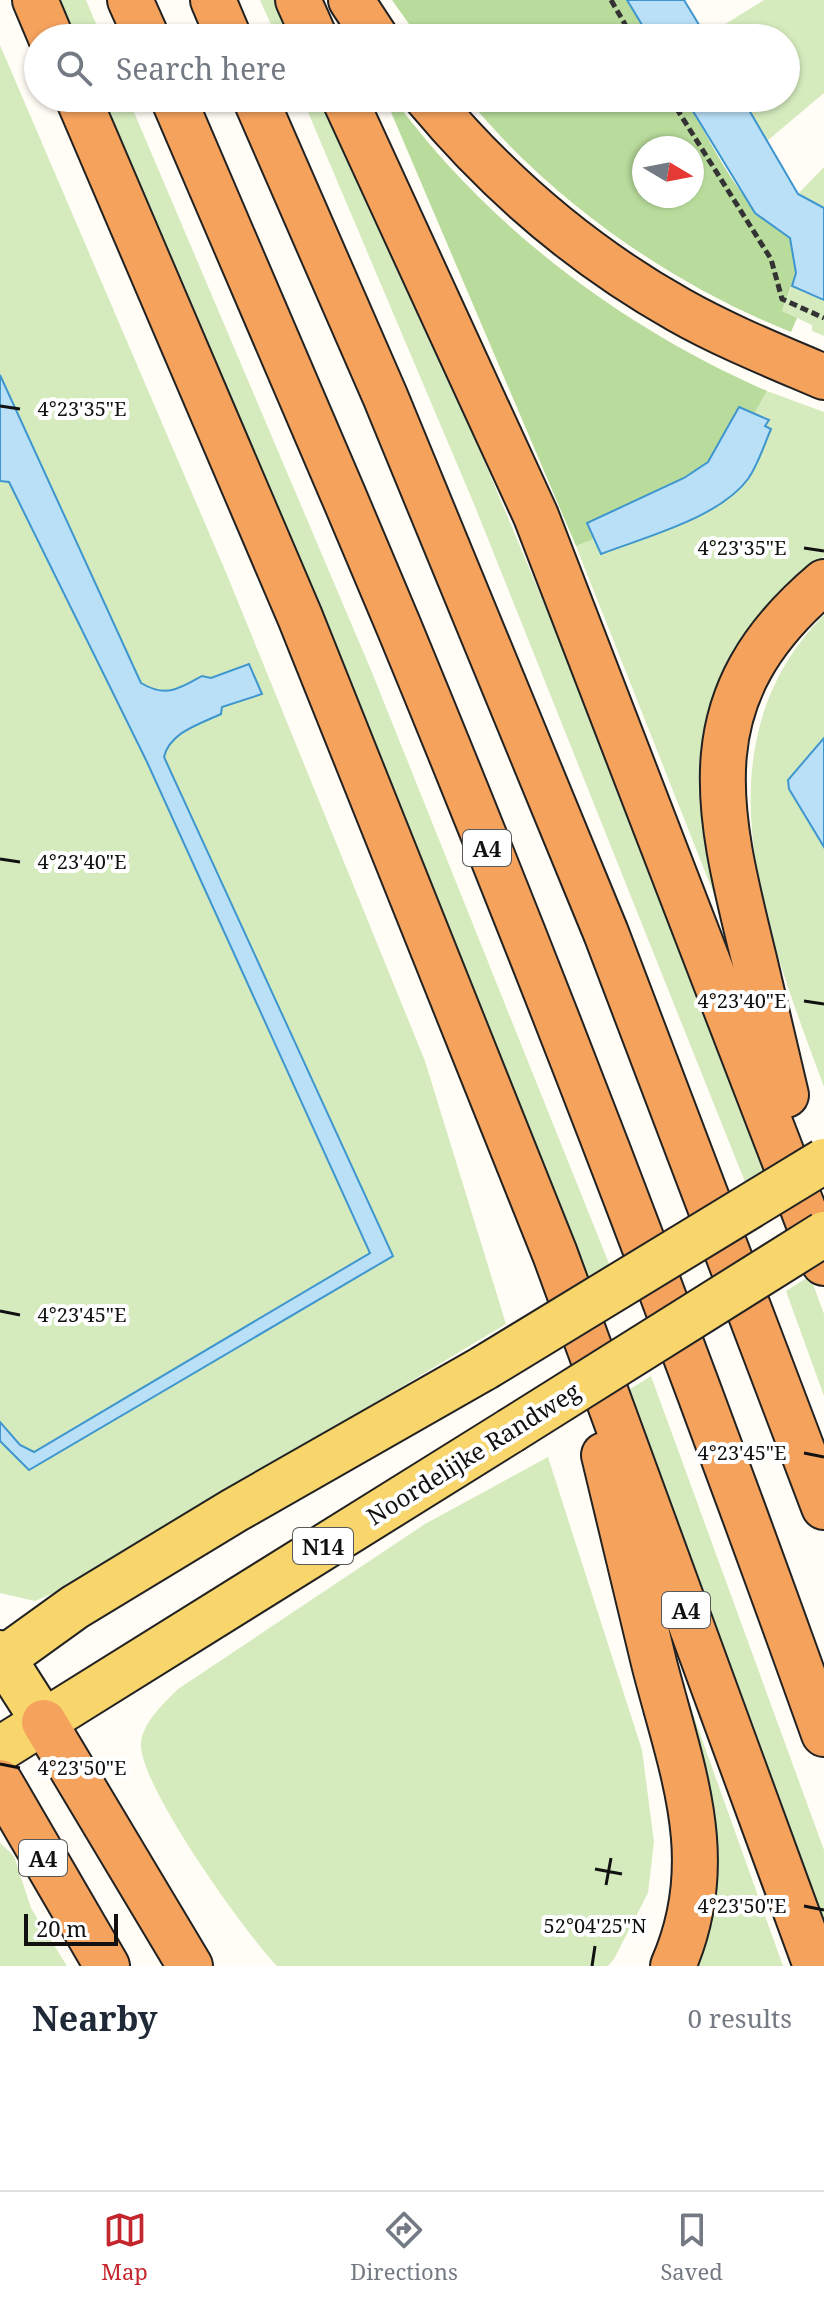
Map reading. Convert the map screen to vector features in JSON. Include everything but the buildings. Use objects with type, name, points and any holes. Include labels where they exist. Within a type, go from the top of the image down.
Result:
[{"type":"highway","points":[[35,0],[45,24]]},
{"type":"highway","points":[[130,0],[141,24]]},
{"type":"highway","points":[[213,0],[223,24]]},
{"type":"highway","points":[[298,0],[309,24]]},
{"type":"highway","points":[[351,0],[367,24]]},
{"type":"highway","name":"A4","points":[[84,112],[300,617],[555,1254],[816,1966]]},
{"type":"highway","name":"A4","points":[[179,112],[400,629],[521,933],[645,1249],[824,1734]]},
{"type":"highway","points":[[261,112],[408,452],[606,933],[824,1507]]},
{"type":"highway","points":[[351,112],[468,362],[536,516],[824,1262]]},
{"type":"highway","points":[[440,112],[528,204],[628,279],[681,311],[824,377]]},
{"type":"highway","points":[[824,582],[781,623],[752,665],[730,718],[722,766],[723,812],[734,887],[824,1262]]},
{"type":"highway","name":"A4","points":[[555,1254],[651,1651],[689,1793],[695,1887],[687,1935],[673,1966]]},
{"type":"highway","points":[[44,1722],[190,1966]]},
{"type":"highway","name":"A4","points":[[0,1782],[107,1966]]},
{"type":"main road","points":[[44,1722],[1,1658],[75,1607],[235,1510],[484,1368],[824,1161]]},
{"type":"main road","name":"Noordelijke Randweg","points":[[0,1749],[824,1234]]},
{"type":"path","points":[[611,0],[625,24]]},
{"type":"path","points":[[679,112],[771,259],[782,299],[824,318]]},
{"type":"green space","points":[[56,0],[86,0],[96,24],[66,24]]},
{"type":"green space","points":[[260,0],[289,0],[300,24],[271,24]]},
{"type":"green space","points":[[392,0],[627,0],[642,24],[409,24]]},
{"type":"green space","points":[[764,0],[824,0],[824,93],[767,141],[750,112],[800,112],[800,24],[725,24]]},
{"type":"green space","points":[[0,45],[24,101],[24,112],[29,112],[225,570],[425,1061],[506,1324],[72,1585],[35,1601],[0,1593],[0,1441],[29,1469],[393,1256],[164,756],[179,735],[220,714],[222,707],[262,694],[248,664],[211,678],[202,676],[172,690],[158,690],[141,683],[0,375]]},
{"type":"green space","points":[[104,112],[134,112],[371,670],[610,1266],[585,1282]]},
{"type":"green space","points":[[308,112],[338,112],[579,687],[769,1167],[745,1182],[474,504]]},
{"type":"green space","points":[[391,112],[404,112],[471,189],[561,269],[660,336],[767,391],[754,414],[739,407],[708,462],[684,478],[587,523],[594,539],[576,546]]},
{"type":"green space","points":[[479,112],[693,112],[742,194],[772,226],[790,238],[796,273],[782,311],[797,318],[791,332],[701,290],[657,264],[574,204],[536,171]]},
{"type":"green space","points":[[824,167],[824,208],[798,194]]},
{"type":"green space","points":[[792,286],[824,300],[824,336],[812,331],[812,325],[782,311]]},
{"type":"green space","points":[[767,391],[824,412],[824,556],[802,577],[750,650],[725,922],[576,546],[594,539],[601,553],[712,509],[770,429],[765,426],[769,420],[754,414]]},
{"type":"green space","points":[[0,481],[9,482],[147,762],[370,1253],[34,1452],[20,1445],[0,1422]]},
{"type":"green space","points":[[824,615],[824,738],[788,780],[789,789],[824,847],[824,1087],[782,969],[765,907],[754,845],[751,784],[760,724],[784,668]]},
{"type":"green space","points":[[810,1276],[824,1314],[824,1396],[786,1291]]},
{"type":"green space","points":[[651,1376],[824,1850],[824,1931],[627,1391]]},
{"type":"green space","points":[[548,1457],[642,1750],[654,1842],[648,1893],[614,1959],[608,1966],[277,1966],[196,1858],[157,1791],[145,1763],[141,1743],[146,1728],[155,1713],[178,1689],[425,1524]]},
{"type":"green space","points":[[674,1661],[783,1966],[692,1966],[713,1891],[716,1839],[709,1787]]},
{"type":"green space","points":[[0,1843],[14,1856],[31,1908],[67,1966],[0,1966]]},
{"type":"water","points":[[627,0],[684,0],[699,24],[642,24]]},
{"type":"water","points":[[694,112],[750,112],[798,194],[824,208],[824,300],[792,286],[796,273],[790,238],[755,213]]},
{"type":"water","points":[[0,375],[141,683],[158,690],[172,690],[202,676],[211,678],[249,664],[262,694],[222,707],[221,714],[195,725],[172,741],[164,757],[393,1256],[29,1470],[0,1441],[0,1422],[20,1445],[34,1452],[370,1253],[147,762],[9,482],[0,481]]},
{"type":"water","points":[[739,407],[769,420],[765,426],[771,429],[752,473],[735,493],[680,525],[601,554],[587,523],[684,478],[708,462]]},
{"type":"water","points":[[824,738],[824,847],[789,789],[788,780]]}]
